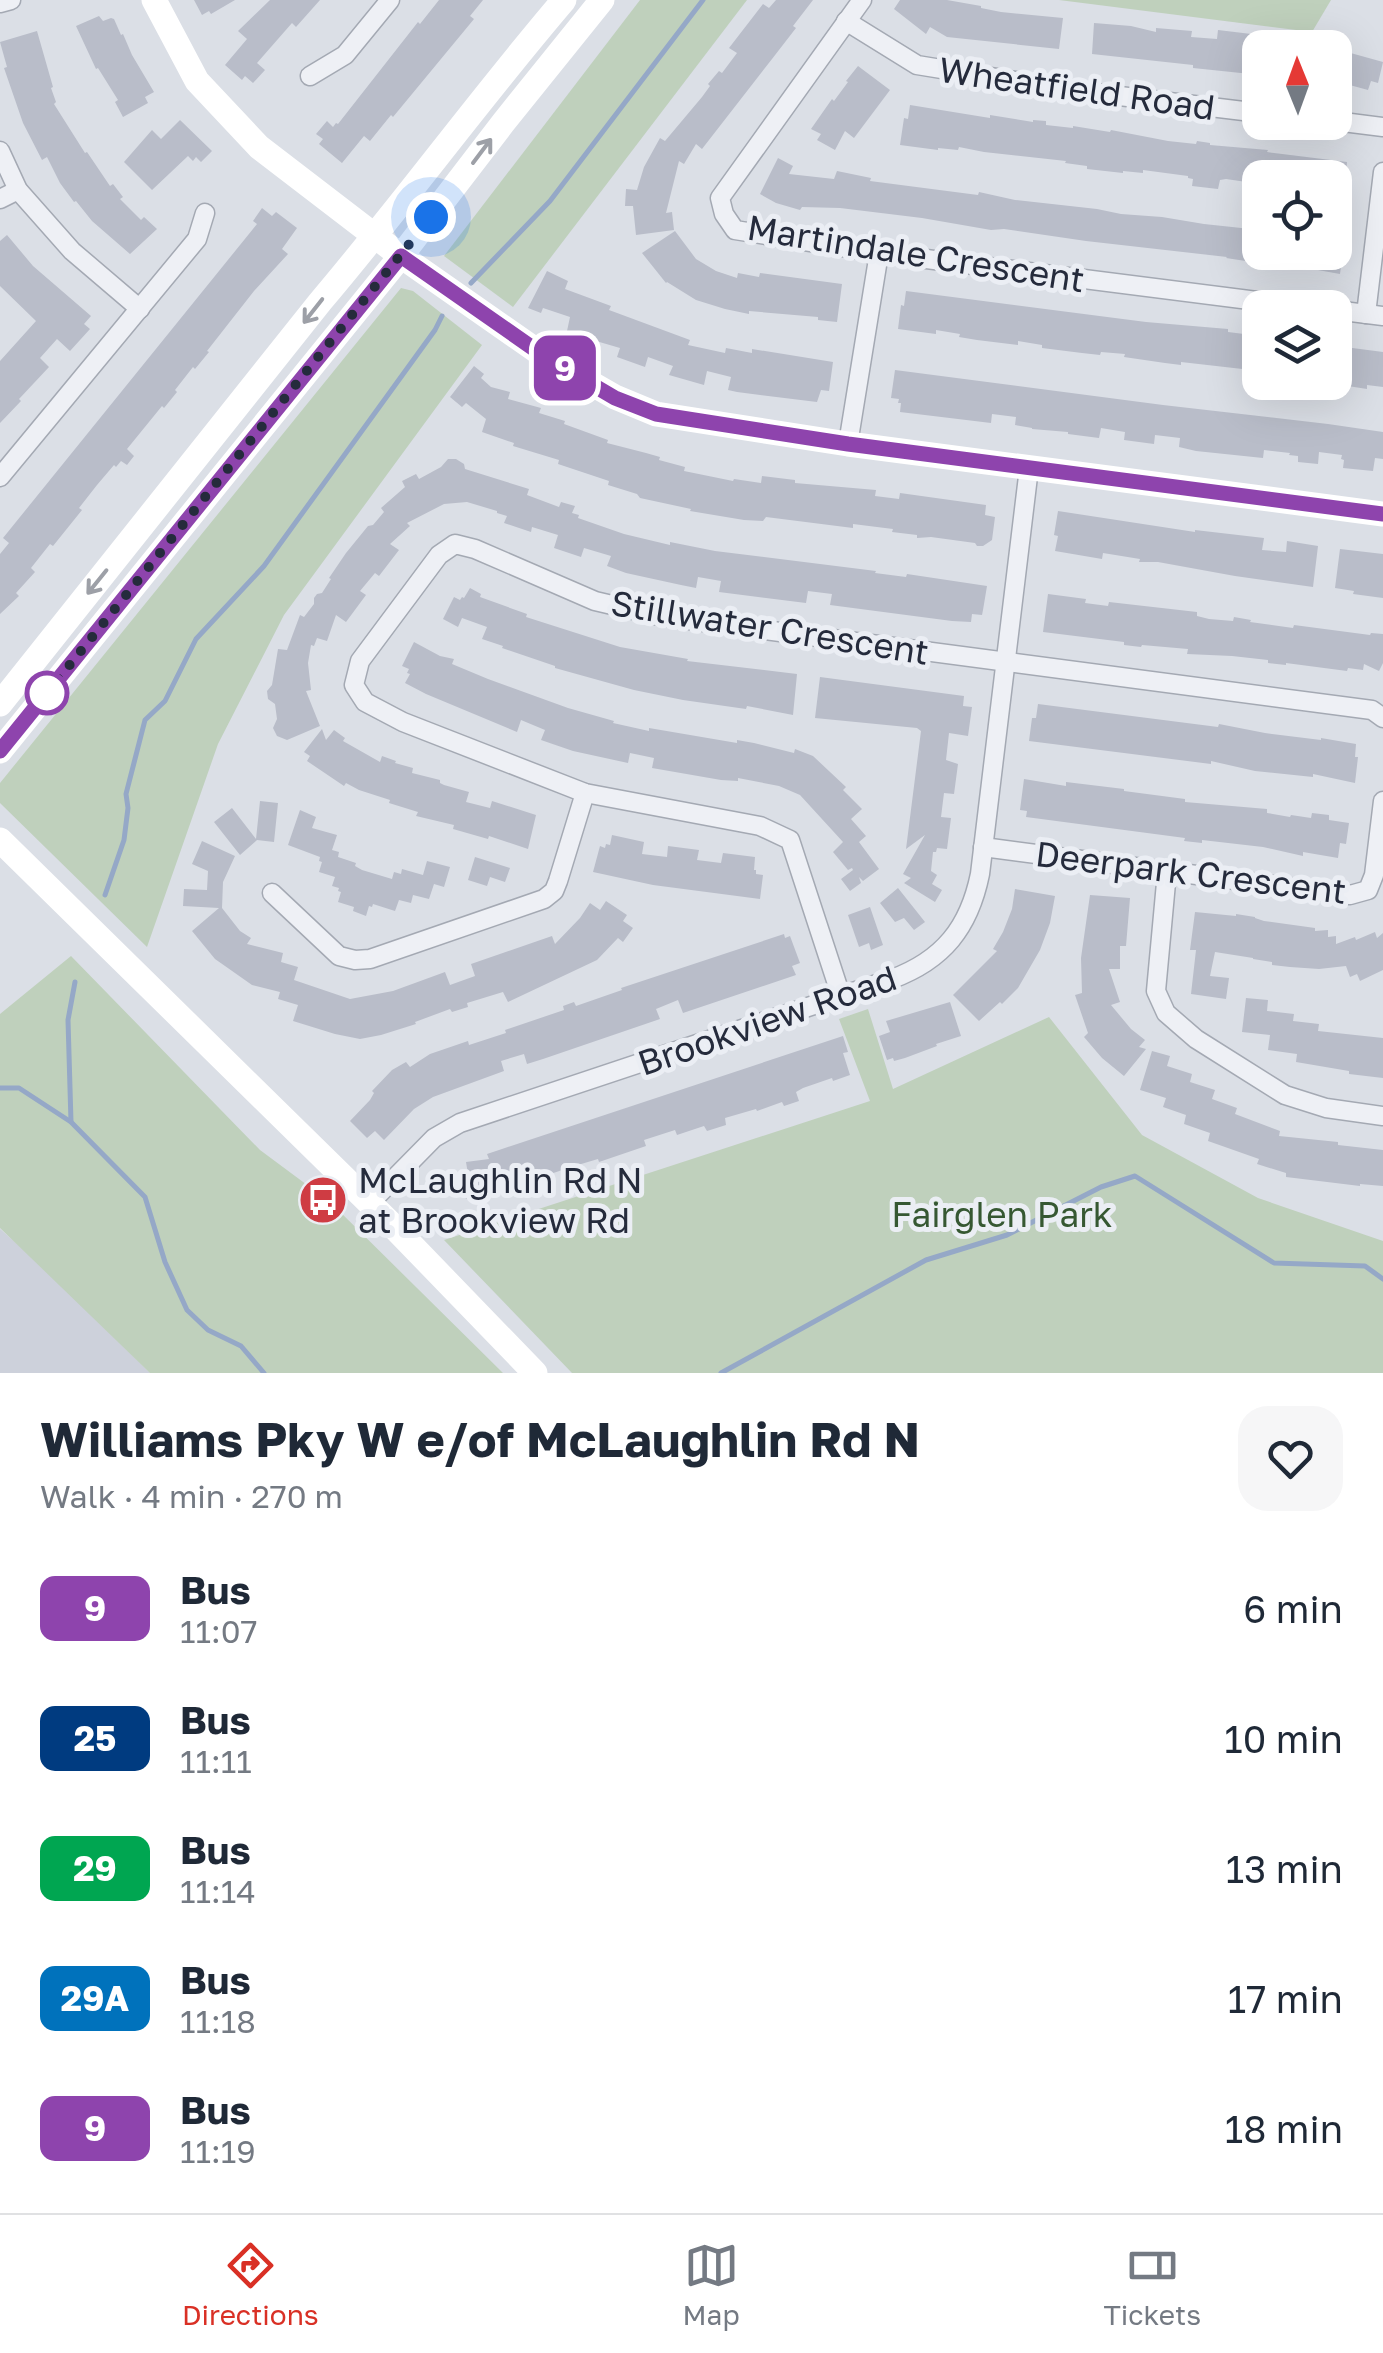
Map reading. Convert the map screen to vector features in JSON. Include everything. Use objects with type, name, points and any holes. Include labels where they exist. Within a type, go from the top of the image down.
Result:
[{"type":"main road","points":[[154,0],[197,82],[259,147],[401,256],[547,358],[615,398],[656,414],[848,444],[1383,514]]},
{"type":"main road","points":[[0,704],[564,0]]},
{"type":"main road","points":[[0,750],[401,256],[602,0]]},
{"type":"main road","points":[[0,840],[370,1203],[535,1373]]},
{"type":"street","points":[[0,3],[11,0]]},
{"type":"street","points":[[310,76],[345,56],[390,0]]},
{"type":"street","name":"Martindale Crescent","points":[[862,0],[720,198],[724,214],[735,230],[1242,299]]},
{"type":"street","name":"Wheatfield Road","points":[[846,21],[917,65],[1070,90],[1242,110]]},
{"type":"street","points":[[1352,124],[1383,127]]},
{"type":"street","points":[[0,151],[18,190],[72,251],[140,309]]},
{"type":"street","points":[[1374,315],[1383,172]]},
{"type":"street","points":[[0,199],[18,190]]},
{"type":"street","points":[[0,478],[196,239],[205,213]]},
{"type":"street","points":[[848,444],[879,252]]},
{"type":"street","name":"Brookview Road","points":[[370,1203],[434,1138],[460,1123],[914,970],[944,948],[972,905],[983,847],[1029,468]]},
{"type":"street","name":"Stillwater Crescent","points":[[841,996],[790,840],[760,826],[585,792],[403,722],[365,702],[354,685],[360,662],[439,555],[455,544],[595,601],[660,616],[1006,663]]},
{"type":"street","points":[[1006,663],[1372,710],[1383,718]]},
{"type":"street","points":[[272,893],[339,956],[354,960],[370,958],[544,899],[558,881],[585,792]]},
{"type":"street","name":"Deerpark Crescent","points":[[983,847],[1350,895],[1368,890],[1374,875],[1383,801]]},
{"type":"street","points":[[1167,872],[1156,991],[1166,1013],[1196,1038],[1285,1095],[1326,1108],[1383,1116]]},
{"type":"shaded area","points":[[0,1229],[35,1260],[150,1373],[0,1373]]},
{"type":"green space","points":[[640,0],[747,0],[513,307],[444,256]]},
{"type":"green space","points":[[1059,0],[1331,0],[1313,30]]},
{"type":"green space","points":[[401,288],[413,291],[482,345],[284,615],[218,744],[147,947],[0,803],[0,783]]},
{"type":"green space","points":[[71,956],[260,1150],[330,1202],[503,1373],[150,1373],[0,1228],[0,1014]]},
{"type":"green space","name":"Fairglen Park","points":[[868,1009],[893,1089],[1049,1017],[1142,1135],[1258,1198],[1383,1241],[1383,1373],[572,1373],[444,1240],[870,1101],[839,1019]]},
{"type":"building","points":[[194,0],[235,0],[202,15]]},
{"type":"building","points":[[270,0],[320,0],[296,27],[292,23],[257,63],[265,70],[253,83],[245,76],[242,80],[225,65],[247,39],[238,31]]},
{"type":"building","points":[[439,0],[483,0],[470,16],[474,19],[393,117],[370,141],[364,136],[342,163],[319,144],[323,139],[316,134],[327,121],[333,127],[338,124]]},
{"type":"building","points":[[776,0],[813,0],[793,26],[796,28],[702,149],[696,144],[684,164],[679,161],[666,213],[672,212],[674,230],[636,235],[633,206],[625,206],[626,189],[637,190],[660,138],[665,141],[702,97],[708,84],[719,71],[722,73],[737,53],[729,48],[763,4],[769,8]]},
{"type":"building","points":[[900,0],[947,0],[1001,12],[1063,18],[1059,49],[947,37],[930,27],[926,34],[894,9]]},
{"type":"building","points":[[99,16],[103,21],[114,19],[154,92],[145,97],[148,103],[123,117],[115,102],[118,100],[96,69],[76,26]]},
{"type":"building","points":[[1094,23],[1156,32],[1156,28],[1192,31],[1191,37],[1217,39],[1218,30],[1242,33],[1242,73],[1092,54]]},
{"type":"building","points":[[37,31],[54,104],[85,153],[123,197],[120,199],[141,220],[144,217],[157,229],[130,254],[74,202],[47,157],[42,160],[23,123],[4,68],[7,67],[0,42]]},
{"type":"building","points":[[1352,53],[1383,62],[1378,83],[1371,81],[1368,90],[1352,86]]},
{"type":"building","points":[[858,66],[890,90],[854,138],[845,131],[835,150],[817,140],[821,134],[811,129]]},
{"type":"building","points":[[910,105],[1331,160],[1242,160],[1242,181],[1220,180],[1218,189],[1192,186],[1193,179],[1188,176],[1087,169],[1066,161],[959,147],[938,150],[900,145],[904,118],[908,119]]},
{"type":"building","points":[[180,120],[212,151],[201,162],[188,156],[152,190],[124,162],[152,130],[161,139]]},
{"type":"building","points":[[778,158],[793,166],[789,174],[834,179],[837,171],[871,178],[870,181],[1242,228],[1242,260],[840,208],[800,210],[760,194]]},
{"type":"building","points":[[262,208],[272,216],[276,212],[297,228],[282,249],[288,254],[127,449],[134,456],[127,465],[121,461],[114,465],[53,546],[50,544],[31,568],[35,572],[16,593],[19,596],[0,614],[0,554],[9,543],[3,538],[257,224],[253,221]]},
{"type":"building","points":[[675,231],[696,259],[737,278],[738,273],[759,277],[760,273],[842,284],[837,322],[818,317],[749,314],[696,300],[666,283],[642,253]]},
{"type":"building","points":[[7,235],[33,266],[91,316],[84,324],[90,329],[70,351],[57,339],[40,358],[49,367],[0,423],[0,361],[36,321],[0,286],[0,241]]},
{"type":"building","points":[[547,271],[568,281],[565,289],[690,340],[688,345],[725,353],[726,348],[752,353],[752,349],[833,362],[829,391],[821,390],[817,402],[737,392],[728,390],[731,377],[707,371],[704,385],[669,375],[673,366],[648,357],[645,367],[617,357],[620,348],[596,341],[594,345],[567,331],[570,317],[543,308],[541,313],[528,308]]},
{"type":"building","points":[[906,291],[1228,329],[1242,334],[1242,369],[1165,363],[1124,357],[1125,354],[1082,353],[1018,341],[1018,345],[977,340],[936,330],[936,334],[898,329],[901,305],[904,306]]},
{"type":"building","points":[[1352,348],[1383,352],[1383,387],[1367,385],[1367,389],[1352,387]]},
{"type":"building","points":[[474,366],[491,387],[510,392],[508,399],[541,408],[539,413],[565,421],[564,424],[608,440],[607,443],[660,457],[659,460],[685,467],[684,471],[733,481],[761,483],[762,476],[876,490],[875,496],[899,499],[900,493],[986,505],[985,515],[995,517],[992,540],[977,546],[853,524],[853,528],[766,517],[763,521],[744,520],[640,498],[608,485],[609,481],[558,464],[559,460],[482,432],[486,419],[466,403],[462,407],[450,397]]},
{"type":"building","points":[[895,370],[1383,432],[1383,459],[1375,458],[1373,471],[1343,468],[1342,455],[1319,452],[1318,464],[1298,462],[1298,456],[1290,453],[1264,450],[1263,458],[1196,451],[1179,447],[1180,438],[1155,435],[1154,444],[1124,440],[1125,432],[1101,428],[1099,438],[1032,429],[1015,425],[1016,417],[992,414],[991,423],[900,412],[899,399],[891,398]]},
{"type":"building","points":[[448,459],[456,459],[465,469],[529,489],[527,495],[559,507],[561,502],[575,506],[572,513],[578,518],[670,545],[987,586],[982,615],[972,614],[971,622],[952,621],[830,605],[832,594],[808,591],[806,603],[719,592],[721,581],[698,577],[696,588],[681,585],[607,566],[611,556],[584,548],[581,557],[554,548],[558,535],[504,523],[507,516],[497,511],[467,502],[444,504],[407,523],[410,526],[390,544],[399,550],[379,576],[375,573],[360,591],[366,595],[346,622],[336,615],[327,641],[317,638],[311,645],[311,690],[306,691],[320,726],[287,740],[277,736],[273,728],[277,719],[275,704],[268,699],[267,691],[272,685],[278,649],[287,650],[300,615],[304,617],[346,553],[384,512],[381,508],[405,487],[402,481],[416,474],[419,479]]},
{"type":"building","points":[[1058,511],[1195,532],[1264,538],[1262,550],[1286,552],[1287,541],[1318,546],[1313,587],[1139,562],[1140,559],[1103,553],[1102,559],[1055,551]]},
{"type":"building","points":[[1340,549],[1383,554],[1383,598],[1335,588]]},
{"type":"building","points":[[470,588],[480,597],[527,614],[526,617],[620,647],[687,661],[797,674],[793,715],[634,690],[502,648],[482,639],[487,627],[462,618],[458,627],[443,619],[454,597],[464,598]]},
{"type":"building","points":[[1048,594],[1108,606],[1109,602],[1197,612],[1197,616],[1209,619],[1233,621],[1234,617],[1293,628],[1294,625],[1383,634],[1383,663],[1379,671],[1364,664],[1363,670],[1347,671],[1187,654],[1188,649],[1141,647],[1043,632]]},
{"type":"building","points":[[414,642],[488,679],[613,723],[649,731],[737,740],[794,753],[795,749],[813,756],[846,787],[843,790],[862,809],[851,819],[866,836],[859,842],[879,869],[863,881],[859,877],[861,883],[850,891],[841,879],[853,870],[848,870],[833,852],[843,842],[800,795],[779,786],[652,768],[654,758],[630,753],[628,763],[573,751],[541,740],[545,730],[521,720],[517,732],[426,694],[405,683],[410,674],[402,666]]},
{"type":"building","points":[[820,677],[964,696],[963,706],[972,707],[968,736],[949,733],[946,760],[958,764],[954,794],[944,793],[941,817],[951,818],[947,849],[937,848],[933,852],[931,871],[937,875],[932,884],[942,890],[935,902],[904,883],[911,878],[903,874],[925,835],[906,849],[921,731],[815,718]]},
{"type":"building","points":[[1038,704],[1356,744],[1355,783],[1313,774],[1255,771],[1211,761],[1029,741]]},
{"type":"building","points":[[322,729],[326,740],[334,730],[345,738],[343,741],[380,762],[382,756],[413,768],[412,773],[469,792],[466,802],[490,808],[492,801],[536,815],[528,849],[453,829],[454,825],[416,816],[418,812],[389,803],[390,800],[346,783],[344,786],[307,761],[310,756],[304,752]]},
{"type":"building","points":[[1024,779],[1124,789],[1185,802],[1267,809],[1267,813],[1290,817],[1329,815],[1329,820],[1349,823],[1346,844],[1340,843],[1338,858],[1303,852],[1303,856],[1263,847],[1184,841],[1185,838],[1026,817],[1027,811],[1020,810]]},
{"type":"building","points":[[260,801],[278,803],[274,842],[257,840],[240,855],[214,822],[232,808],[256,839]]},
{"type":"building","points":[[300,810],[316,817],[312,828],[337,835],[332,850],[362,870],[392,879],[394,872],[401,874],[402,869],[423,875],[427,861],[450,867],[444,887],[434,884],[429,899],[413,895],[411,903],[399,900],[395,911],[373,904],[366,916],[353,911],[354,907],[338,902],[341,892],[332,886],[335,877],[319,872],[320,857],[288,845]]},
{"type":"building","points":[[612,835],[644,842],[642,854],[667,857],[668,846],[699,850],[697,860],[721,863],[723,853],[755,857],[754,870],[763,875],[760,899],[653,885],[593,872],[600,846],[610,845]]},
{"type":"building","points":[[202,841],[235,856],[223,882],[222,908],[240,931],[251,938],[247,944],[283,953],[281,962],[298,967],[294,980],[350,999],[393,991],[445,972],[450,985],[475,976],[471,964],[552,936],[555,944],[590,903],[600,910],[606,901],[627,915],[623,921],[633,928],[623,942],[618,938],[597,960],[508,1002],[503,992],[381,1035],[360,1039],[335,1034],[293,1021],[298,1005],[278,999],[280,992],[252,985],[215,959],[192,931],[219,908],[183,906],[184,889],[207,890],[208,871],[192,864]]},
{"type":"building","points":[[475,857],[510,868],[505,882],[490,877],[487,886],[468,880]]},
{"type":"building","points":[[898,888],[925,922],[914,930],[904,918],[895,922],[880,903]]},
{"type":"building","points":[[1015,889],[1055,896],[1050,923],[1018,988],[979,1021],[953,995],[997,951],[993,949],[1012,909]]},
{"type":"building","points":[[1090,895],[1130,898],[1126,946],[1120,946],[1120,969],[1109,969],[1120,1002],[1111,1005],[1145,1040],[1139,1047],[1146,1049],[1124,1076],[1084,1037],[1088,1033],[1075,995],[1082,993],[1081,958]]},
{"type":"building","points":[[870,907],[883,945],[871,950],[869,943],[859,947],[848,915]]},
{"type":"building","points":[[1195,912],[1236,914],[1315,931],[1328,930],[1328,937],[1336,936],[1336,944],[1375,932],[1377,938],[1383,933],[1383,970],[1360,981],[1357,974],[1350,977],[1346,966],[1290,967],[1215,952],[1210,976],[1229,978],[1226,999],[1191,994],[1196,950],[1190,950]]},
{"type":"building","points":[[784,934],[785,938],[790,936],[800,963],[792,966],[796,975],[683,1013],[678,1000],[656,1009],[660,1019],[527,1064],[524,1054],[501,1061],[504,1071],[433,1097],[414,1109],[384,1140],[375,1131],[367,1138],[350,1121],[370,1100],[372,1091],[406,1062],[410,1067],[430,1054],[506,1033],[505,1030],[564,1010],[563,1006],[574,1002],[576,1006]]},
{"type":"building","points":[[1246,998],[1268,1000],[1267,1011],[1294,1014],[1293,1021],[1319,1024],[1318,1031],[1383,1038],[1383,1078],[1296,1062],[1297,1054],[1268,1050],[1270,1035],[1242,1032]]},
{"type":"building","points":[[950,1002],[961,1036],[905,1058],[887,1060],[879,1036],[890,1032],[886,1021]]},
{"type":"building","points":[[843,1036],[848,1052],[843,1053],[850,1075],[803,1088],[796,1092],[799,1101],[725,1118],[726,1125],[707,1131],[704,1126],[677,1135],[675,1130],[644,1140],[646,1146],[599,1162],[598,1159],[466,1199],[462,1181],[469,1180],[466,1162],[489,1159],[487,1154]]},
{"type":"building","points":[[1152,1051],[1170,1056],[1167,1066],[1192,1074],[1190,1082],[1215,1090],[1212,1099],[1237,1108],[1235,1114],[1280,1131],[1279,1136],[1383,1150],[1383,1186],[1286,1177],[1286,1173],[1257,1164],[1259,1159],[1208,1141],[1210,1133],[1184,1124],[1186,1115],[1163,1107],[1166,1098],[1140,1090]]},
{"type":"waterway","points":[[471,283],[550,201],[703,0]]},
{"type":"waterway","points":[[105,895],[124,840],[126,794],[145,720],[165,701],[196,639],[264,566],[442,316]]},
{"type":"waterway","points":[[71,1122],[68,1020],[75,982]]},
{"type":"waterway","points":[[0,1088],[19,1088],[71,1122],[145,1197],[165,1262],[187,1310],[208,1330],[241,1346],[264,1373]]},
{"type":"waterway","points":[[721,1373],[926,1260],[1007,1235],[1101,1187],[1135,1176],[1274,1263],[1365,1266],[1383,1279]]},
{"type":"bus line","name":"9","points":[[0,751],[401,256],[547,358],[615,398],[656,414],[848,444],[1383,514]]},
{"type":"place","name":"McLaughlin Rd N at Brookview Rd","points":[[323,1200]]},
{"type":"route","points":[[47,693],[431,217]]}]
